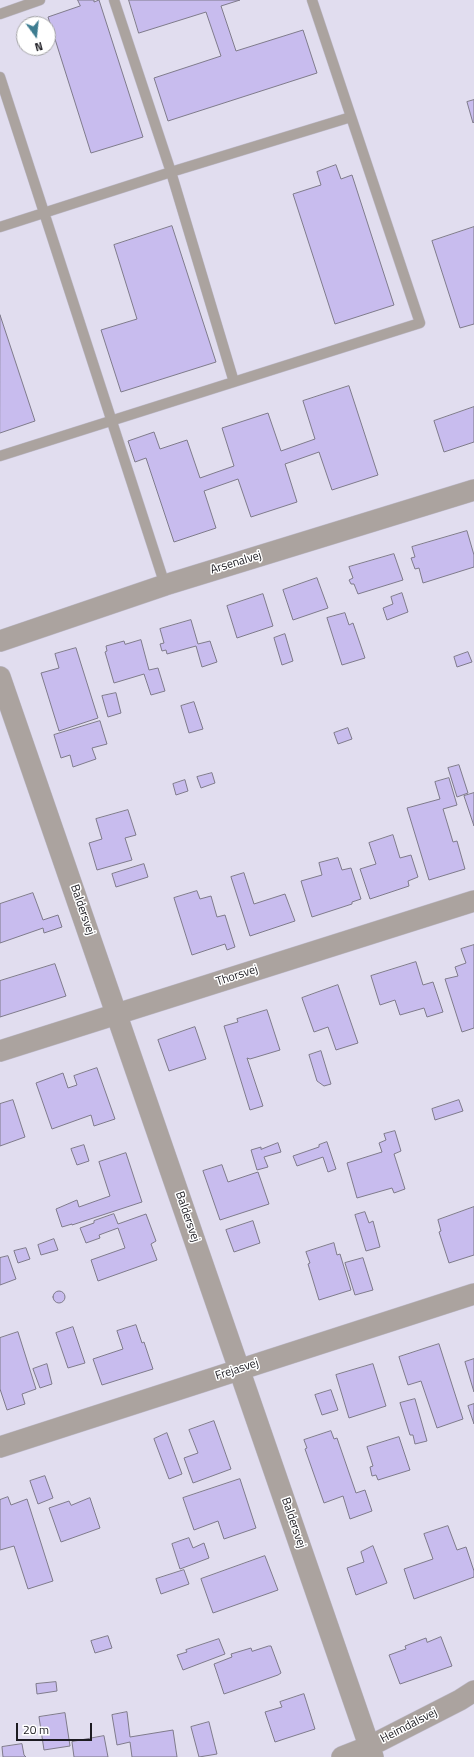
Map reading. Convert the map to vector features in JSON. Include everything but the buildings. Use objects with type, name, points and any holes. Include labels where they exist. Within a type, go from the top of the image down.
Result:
[{"type":"street","name":"Arsenalvej","points":[[0,641],[165,585],[474,490]]},
{"type":"street","name":"Baldersvej","points":[[0,676],[372,1752]]},
{"type":"street","name":"Thorsvej","points":[[0,1051],[474,901]]},
{"type":"street","name":"Frejasvej","points":[[0,1447],[474,1294]]},
{"type":"street","name":"Heimdalsvej","points":[[342,1757],[372,1752],[474,1691]]},
{"type":"lane","points":[[0,14],[40,0]]},
{"type":"lane","points":[[114,0],[171,172],[234,382]]},
{"type":"lane","points":[[0,456],[420,323],[312,0]]},
{"type":"lane","points":[[0,77],[165,585]]},
{"type":"lane","points":[[0,228],[171,172],[351,117]]}]
